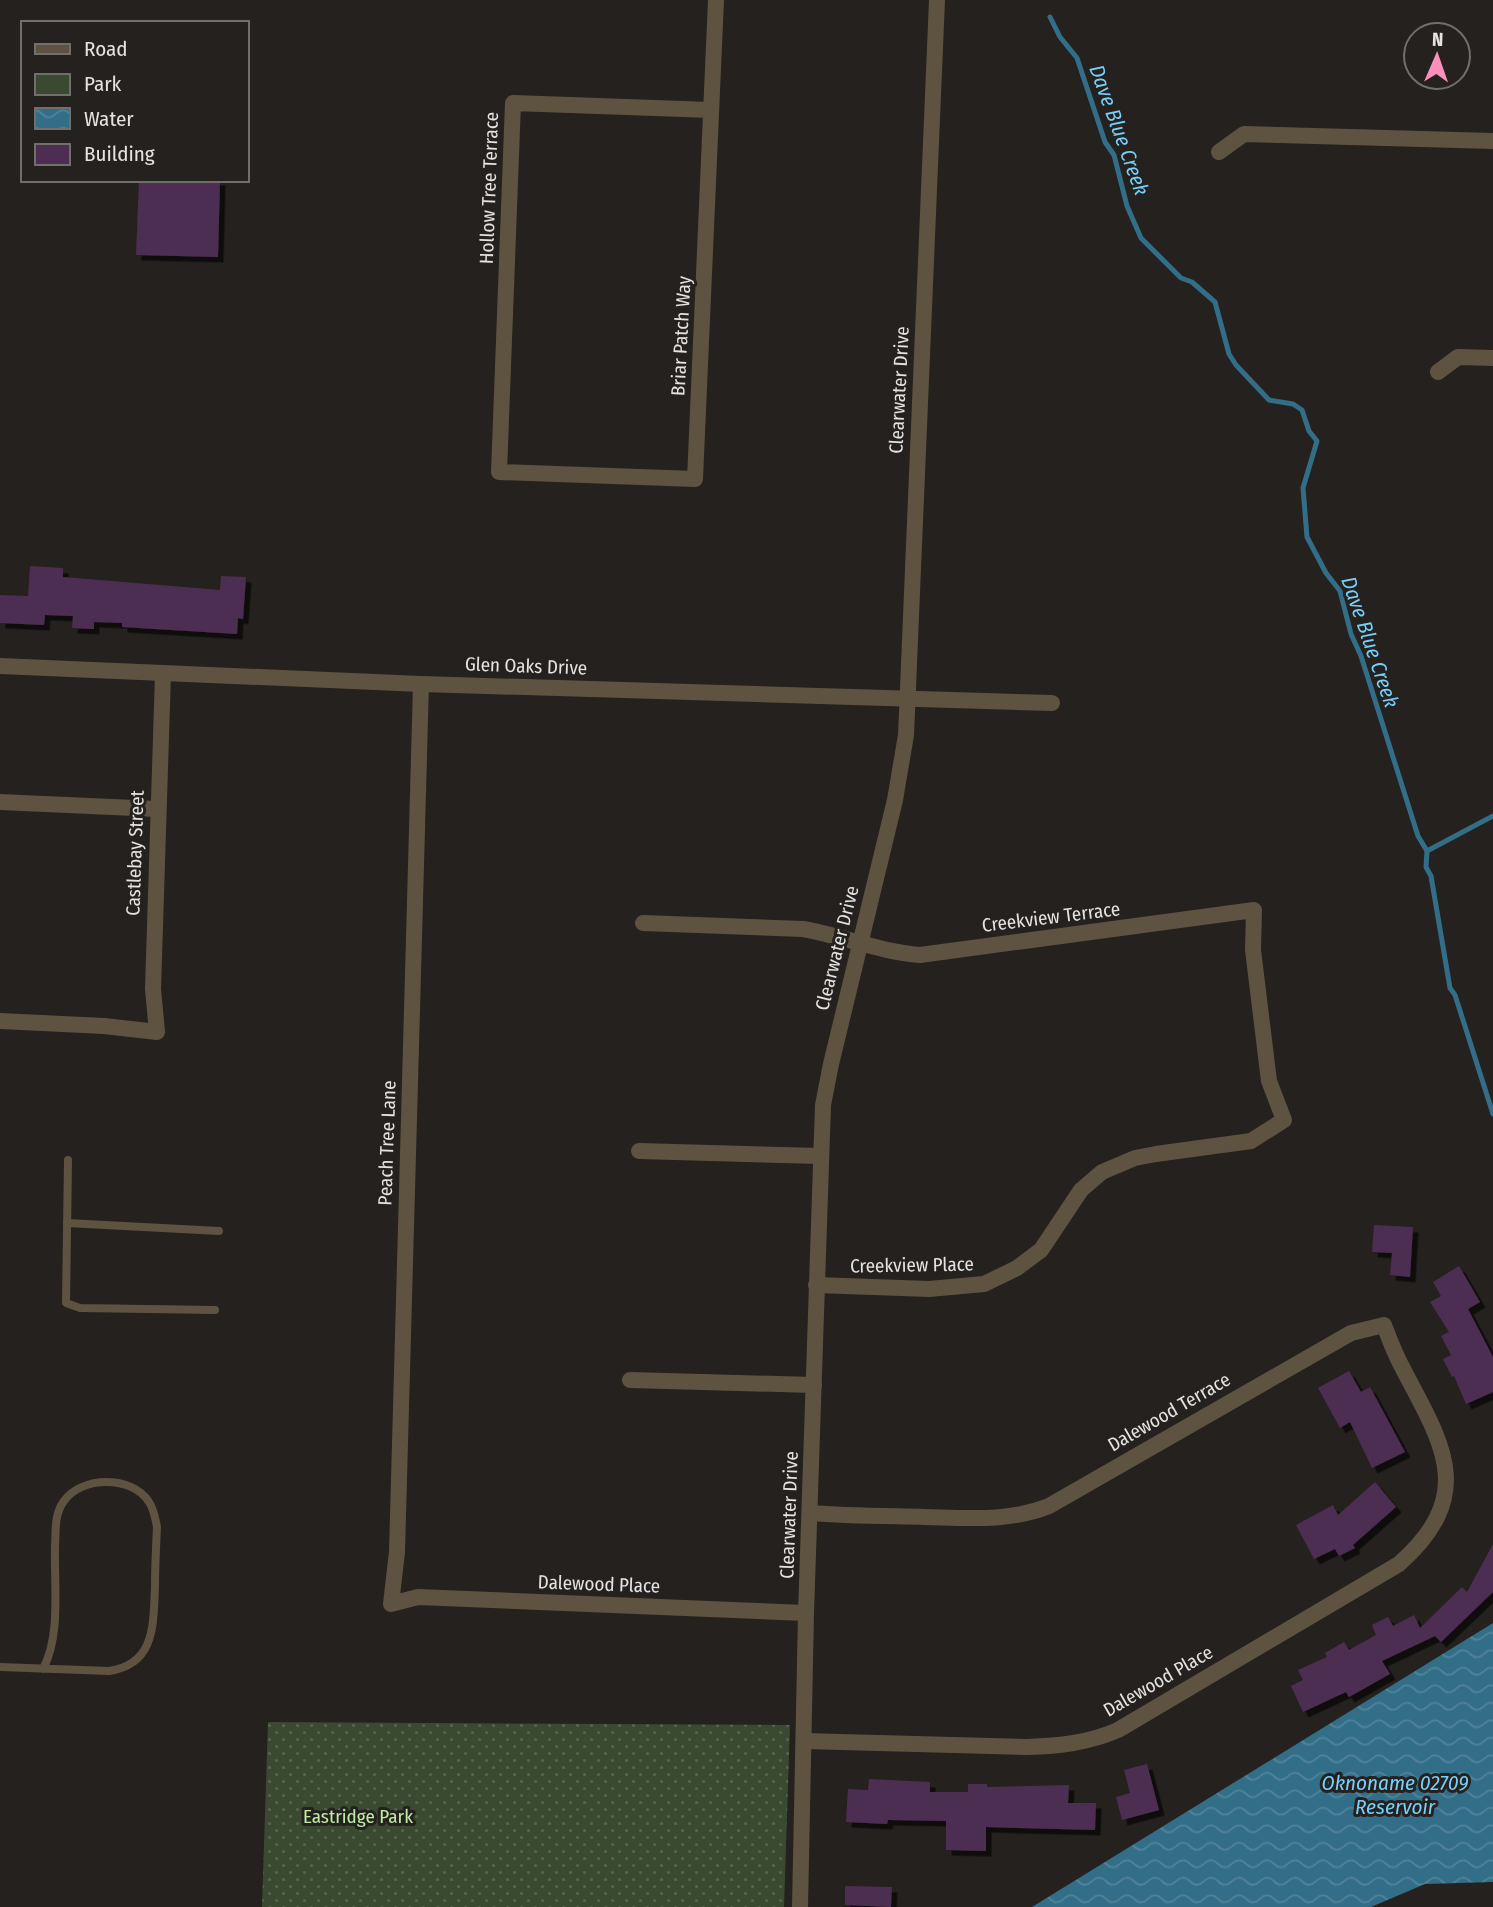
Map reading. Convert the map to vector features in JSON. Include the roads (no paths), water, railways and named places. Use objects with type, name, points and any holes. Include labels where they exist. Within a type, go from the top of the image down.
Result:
[{"type":"street","name":"Briar Patch Way","points":[[499,472],[695,479],[716,0]]},
{"type":"street","name":"Clearwater Drive","points":[[800,1907],[806,1613],[820,1156],[825,1086],[902,768],[937,0]]},
{"type":"street","name":"Hollow Tree Terrace","points":[[499,472],[513,103],[711,110]]},
{"type":"street","points":[[1219,152],[1244,134],[1493,141]]},
{"type":"street","points":[[1438,372],[1458,357],[1493,358]]},
{"type":"street","name":"Glen Oaks Drive","points":[[0,666],[421,684],[1052,703]]},
{"type":"street","name":"Castlebay Street","points":[[0,1021],[104,1026],[157,1032],[153,989],[163,674]]},
{"type":"street","name":"Peach Tree Lane","points":[[391,1604],[397,1552],[421,684]]},
{"type":"street","points":[[0,802],[157,809]]},
{"type":"street","name":"Creekview Terrace","points":[[643,923],[785,927],[827,933],[893,952],[920,955],[1254,910],[1253,950],[1269,1081],[1284,1120]]},
{"type":"street","name":"Creekview Place","points":[[816,1286],[929,1289],[984,1284],[1017,1268],[1041,1250],[1081,1190],[1102,1172],[1126,1161],[1156,1154],[1251,1141],[1284,1120]]},
{"type":"street","points":[[639,1151],[820,1156]]},
{"type":"street","name":"Dalewood Terrace","points":[[810,1513],[978,1518],[1030,1514],[1049,1506],[1351,1332],[1384,1325],[1399,1361],[1434,1426],[1443,1449],[1446,1472]]},
{"type":"street","points":[[630,1380],[814,1384]]},
{"type":"street","name":"Dalewood Place","points":[[804,1741],[1062,1746],[1118,1730],[1399,1564],[1418,1547],[1437,1518],[1446,1472]]},
{"type":"street","name":"Dalewood Place","points":[[391,1604],[418,1597],[806,1613]]},
{"type":"lane","points":[[68,1160],[66,1303],[80,1308],[215,1310]]},
{"type":"lane","points":[[67,1223],[219,1231]]},
{"type":"lane","points":[[0,1667],[43,1669],[108,1671],[122,1669],[132,1663],[149,1643],[153,1632],[155,1516],[148,1500],[127,1485],[102,1482],[87,1485],[72,1491],[58,1511],[53,1643],[43,1669]]},
{"type":"water","name":"Oknoname 02709 Reservoir","points":[[1493,1623],[1493,1882],[1425,1884],[1371,1907],[1032,1907]]},
{"type":"waterway","name":"Dave Blue Creek","points":[[1050,17],[1060,37],[1077,58],[1105,142],[1114,155],[1127,206],[1141,238],[1181,278],[1192,282],[1215,302],[1229,354],[1236,365],[1269,400],[1293,404],[1302,410],[1309,431],[1317,441],[1303,488],[1307,537],[1326,573],[1340,591],[1351,634],[1361,656],[1418,836],[1427,851],[1426,867],[1431,876],[1450,988],[1455,995],[1493,1114]]},
{"type":"waterway","points":[[1427,851],[1493,816]]},
{"type":"park label","name":"Eastridge Park","points":[[358,1816]]}]
